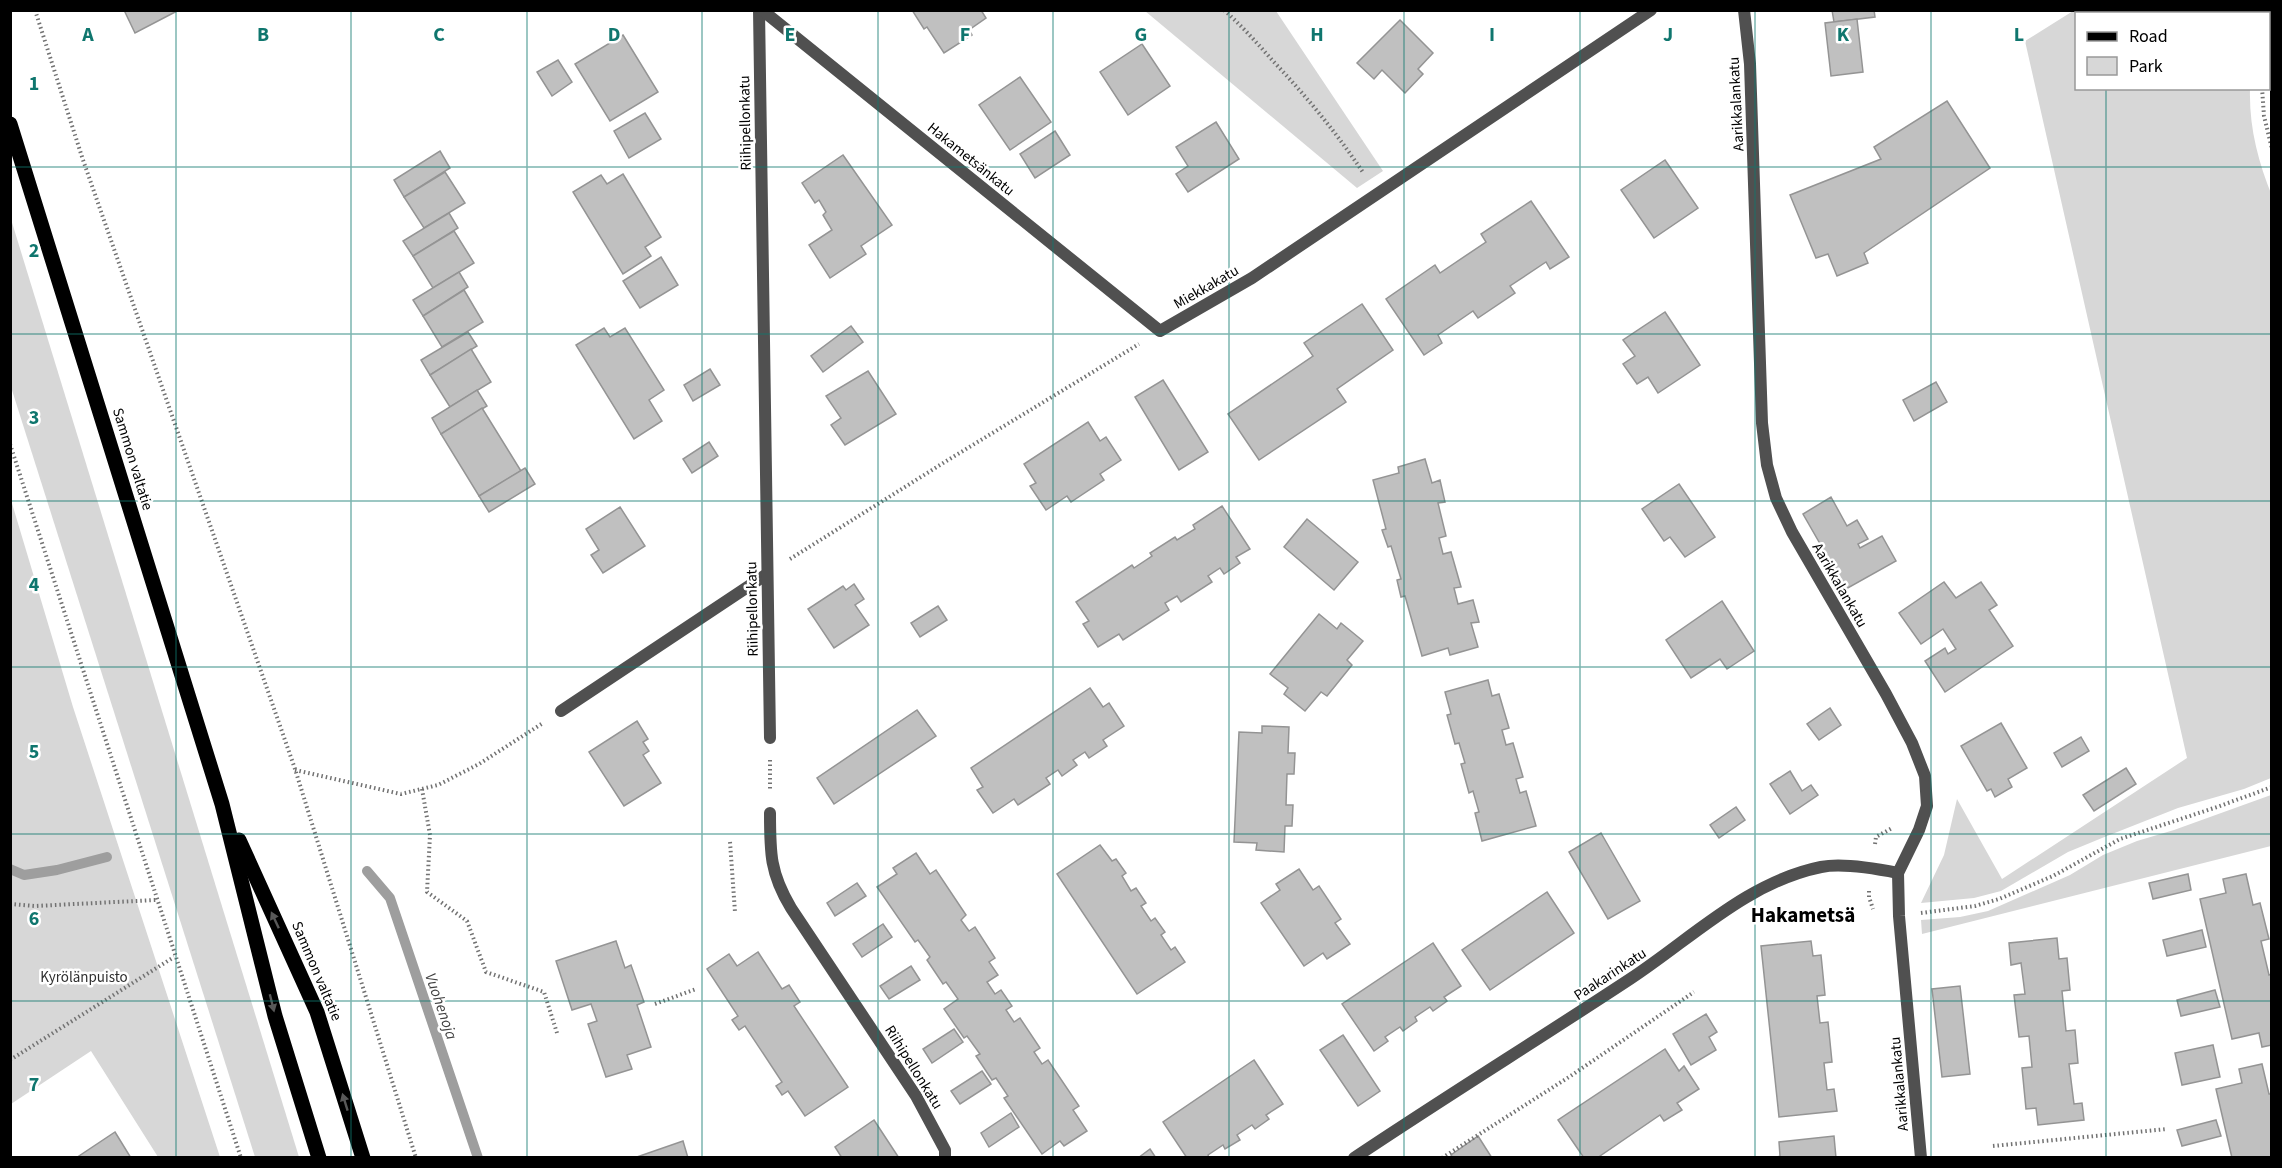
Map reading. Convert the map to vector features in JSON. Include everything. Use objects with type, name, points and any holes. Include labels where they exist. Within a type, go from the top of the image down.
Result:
[{"type":"main road","name":"Sammon valtatie","points":[[10,124],[222,804],[276,1016],[319,1158]]},
{"type":"main road","name":"Sammon valtatie","points":[[222,804],[317,1012],[363,1158]]},
{"type":"street","name":"Hakametsänkatu","points":[[760,10],[1160,331]]},
{"type":"street","name":"Riihipellonkatu","points":[[760,10],[770,738]]},
{"type":"street","name":"Miekkakatu","points":[[1160,331],[1252,278],[1651,10]]},
{"type":"street","name":"Aarikkalankatu","points":[[1744,10],[1750,64],[1762,423],[1767,465],[1776,498],[1792,532],[1886,694],[1912,743],[1925,776],[1928,806],[1898,873],[1899,916],[1921,1158]]},
{"type":"street","points":[[561,711],[767,574]]},
{"type":"street","name":"Riihipellonkatu","points":[[771,813],[769,850],[777,885],[916,1096],[945,1150],[945,1158]]},
{"type":"street","name":"Paakarinkatu","points":[[1354,1158],[1631,978],[1750,894],[1823,866],[1871,868],[1898,873]]},
{"type":"path","points":[[35,10],[83,160],[295,770],[416,1158]]},
{"type":"path","points":[[1224,10],[1300,90],[1345,144],[1376,193]]},
{"type":"path","points":[[2262,90],[2264,116],[2271,149]]},
{"type":"path","points":[[767,574],[1160,331]]},
{"type":"path","points":[[10,444],[174,957],[241,1158]]},
{"type":"path","points":[[295,770],[401,794],[438,785],[479,764],[561,711]]},
{"type":"path","points":[[770,738],[771,813]]},
{"type":"path","points":[[1899,916],[1974,906],[1999,900],[2053,876],[2120,838],[2217,807],[2271,786]]},
{"type":"path","points":[[422,789],[430,835],[427,892],[467,921],[486,972],[544,992],[557,1033]]},
{"type":"path","points":[[730,842],[735,912]]},
{"type":"path","points":[[10,904],[35,906],[156,900]]},
{"type":"path","points":[[10,1060],[174,957]]},
{"type":"path","points":[[655,1005],[696,989]]},
{"type":"path","points":[[1442,1158],[1569,1077],[1694,993]]},
{"type":"path","points":[[1993,1146],[2167,1128]]},
{"type":"green space","points":[[1145,11],[1276,11],[1383,171],[1357,188]]},
{"type":"green space","points":[[2073,11],[2255,11],[2075,12],[2075,90],[2250,90],[2255,144],[2272,196],[2271,778],[2244,789],[2178,808],[2068,852],[2001,891],[1974,898],[1921,903],[1944,855],[1957,799],[2002,879],[2187,758],[2025,41]]},
{"type":"green space","points":[[10,216],[299,1157],[255,1157],[11,387]]},
{"type":"green space","name":"Kyrölänpuisto","points":[[11,500],[73,707],[220,1157],[158,1157],[91,1051],[11,1104]]},
{"type":"green space","points":[[2271,795],[2271,846],[1922,934],[1921,920],[1960,917],[1988,911],[2070,875],[2103,855],[2137,841]]},
{"type":"building","points":[[124,10],[179,10],[135,33]]},
{"type":"building","points":[[912,10],[981,10],[986,18],[969,30],[972,35],[944,53],[927,27],[924,29]]},
{"type":"building","points":[[1832,10],[1874,10],[1875,17],[1834,22]]},
{"type":"building","points":[[1857,19],[1863,72],[1831,76],[1825,23]]},
{"type":"building","points":[[1400,20],[1433,53],[1418,69],[1423,74],[1405,93],[1382,70],[1374,79],[1357,63]]},
{"type":"building","points":[[623,35],[658,92],[610,121],[575,64]]},
{"type":"building","points":[[1142,44],[1170,86],[1128,115],[1100,72]]},
{"type":"building","points":[[558,60],[572,82],[552,96],[537,72]]},
{"type":"building","points":[[1020,77],[1051,122],[1010,150],[979,105]]},
{"type":"building","points":[[1947,101],[1990,168],[1864,253],[1868,263],[1837,276],[1828,254],[1816,258],[1790,195],[1881,159],[1874,147]]},
{"type":"building","points":[[645,113],[661,139],[629,158],[614,131]]},
{"type":"building","points":[[1216,122],[1239,159],[1188,192],[1176,174],[1188,166],[1176,147]]},
{"type":"building","points":[[1055,131],[1070,155],[1035,178],[1020,154]]},
{"type":"building","points":[[440,151],[450,168],[404,197],[394,180]]},
{"type":"building","points":[[843,155],[892,225],[861,246],[866,254],[830,278],[809,245],[832,230],[823,215],[826,212],[819,200],[815,203],[802,183]]},
{"type":"building","points":[[1665,160],[1698,208],[1654,238],[1621,190]]},
{"type":"building","points":[[445,172],[465,203],[424,228],[404,197]]},
{"type":"building","points":[[623,174],[661,237],[645,247],[651,256],[623,274],[573,192],[601,175],[607,184]]},
{"type":"building","points":[[1531,201],[1569,257],[1550,269],[1546,262],[1510,286],[1515,293],[1478,318],[1473,311],[1438,335],[1442,343],[1424,355],[1386,299],[1435,265],[1440,273],[1486,242],[1481,234]]},
{"type":"building","points":[[449,213],[458,228],[413,256],[403,241]]},
{"type":"building","points":[[454,231],[474,263],[433,288],[413,256]]},
{"type":"building","points":[[661,257],[678,285],[640,308],[623,281]]},
{"type":"building","points":[[459,272],[468,287],[423,316],[413,300]]},
{"type":"building","points":[[464,290],[483,322],[442,347],[423,316]]},
{"type":"building","points":[[1362,304],[1393,350],[1337,389],[1346,402],[1259,460],[1228,414],[1313,356],[1304,343]]},
{"type":"building","points":[[1665,312],[1700,365],[1658,393],[1648,377],[1637,384],[1623,364],[1635,356],[1623,340]]},
{"type":"building","points":[[851,326],[863,342],[823,372],[811,356]]},
{"type":"building","points":[[604,328],[610,337],[625,328],[664,390],[649,400],[662,421],[634,439],[576,345]]},
{"type":"building","points":[[468,332],[477,346],[430,375],[421,360]]},
{"type":"building","points":[[471,349],[491,382],[450,407],[430,375]]},
{"type":"building","points":[[710,369],[720,385],[693,401],[684,385]]},
{"type":"building","points":[[868,371],[896,414],[845,445],[831,425],[841,418],[826,396]]},
{"type":"building","points":[[1163,380],[1208,452],[1179,470],[1135,397]]},
{"type":"building","points":[[1936,382],[1947,402],[1914,421],[1903,400]]},
{"type":"building","points":[[477,390],[487,406],[441,434],[432,418]]},
{"type":"building","points":[[482,408],[521,471],[479,496],[441,434]]},
{"type":"building","points":[[1088,422],[1100,441],[1106,437],[1121,460],[1100,474],[1104,480],[1071,502],[1067,496],[1046,510],[1030,486],[1036,483],[1024,464]]},
{"type":"building","points":[[709,442],[718,456],[692,473],[683,459]]},
{"type":"building","points":[[1425,459],[1432,483],[1440,480],[1445,502],[1438,503],[1446,536],[1439,538],[1443,554],[1451,552],[1461,587],[1454,588],[1458,604],[1473,600],[1479,622],[1471,623],[1478,647],[1450,655],[1448,648],[1422,656],[1405,596],[1401,597],[1397,580],[1401,579],[1391,546],[1388,547],[1382,530],[1386,529],[1373,480],[1399,473],[1398,467]]},
{"type":"building","points":[[525,468],[535,484],[489,512],[479,496]]},
{"type":"building","points":[[1679,484],[1715,537],[1685,557],[1670,537],[1664,541],[1642,509]]},
{"type":"building","points":[[1831,497],[1847,526],[1857,520],[1868,539],[1858,544],[1860,548],[1882,536],[1896,561],[1846,589],[1803,514]]},
{"type":"building","points":[[1222,506],[1250,549],[1236,557],[1240,563],[1224,574],[1220,568],[1208,576],[1212,582],[1181,602],[1177,596],[1165,603],[1169,610],[1123,640],[1119,634],[1098,647],[1083,624],[1089,621],[1076,602],[1132,565],[1134,568],[1152,556],[1150,553],[1175,537],[1177,540],[1195,529],[1193,525]]},
{"type":"building","points":[[620,507],[645,546],[603,573],[591,555],[599,550],[586,529]]},
{"type":"building","points":[[1307,519],[1358,562],[1334,590],[1284,547]]},
{"type":"building","points":[[1944,582],[1956,598],[1981,582],[1997,605],[1989,610],[2013,646],[1945,692],[1925,661],[1945,648],[1948,654],[1956,649],[1943,629],[1921,644],[1899,613]]},
{"type":"building","points":[[854,584],[864,599],[855,605],[869,625],[834,648],[808,609],[843,586],[846,590]]},
{"type":"building","points":[[1722,601],[1754,651],[1727,669],[1720,659],[1691,678],[1666,640]]},
{"type":"building","points":[[938,606],[947,620],[920,637],[911,623]]},
{"type":"building","points":[[1319,614],[1337,629],[1341,623],[1363,641],[1347,660],[1352,665],[1327,696],[1321,692],[1305,711],[1284,694],[1288,688],[1270,674]]},
{"type":"building","points":[[1488,680],[1492,696],[1499,694],[1509,728],[1502,730],[1506,745],[1513,743],[1523,777],[1516,779],[1520,793],[1526,791],[1536,826],[1482,841],[1475,813],[1479,812],[1473,791],[1469,793],[1461,764],[1465,763],[1459,743],[1455,744],[1447,715],[1451,714],[1445,692]]},
{"type":"building","points":[[1090,688],[1103,707],[1109,703],[1124,726],[1103,740],[1107,746],[1089,758],[1085,752],[1073,760],[1077,765],[1062,776],[1058,770],[1046,778],[1050,784],[1018,805],[1014,799],[993,813],[977,790],[983,787],[971,768]]},
{"type":"building","points":[[1830,708],[1841,725],[1819,740],[1807,724]]},
{"type":"building","points":[[917,710],[936,736],[834,804],[817,778]]},
{"type":"building","points":[[637,721],[648,739],[643,742],[649,751],[643,755],[661,783],[624,806],[589,752]]},
{"type":"building","points":[[2001,723],[2027,768],[2008,779],[2012,787],[1995,797],[1991,789],[1987,791],[1961,746]]},
{"type":"building","points":[[1262,726],[1289,727],[1288,753],[1295,753],[1294,774],[1287,774],[1286,805],[1293,805],[1292,826],[1285,826],[1284,852],[1256,850],[1257,843],[1234,842],[1239,732],[1262,733]]},
{"type":"building","points":[[2081,737],[2089,751],[2062,767],[2054,753]]},
{"type":"building","points":[[2126,768],[2136,784],[2094,811],[2083,795]]},
{"type":"building","points":[[1790,771],[1802,791],[1811,785],[1818,795],[1790,814],[1770,784]]},
{"type":"building","points":[[1736,807],[1745,820],[1719,838],[1710,825]]},
{"type":"building","points":[[1601,833],[1640,901],[1608,919],[1569,852]]},
{"type":"building","points":[[1100,845],[1112,861],[1116,859],[1126,873],[1122,876],[1131,891],[1136,888],[1146,903],[1141,906],[1151,921],[1155,918],[1165,932],[1161,935],[1171,950],[1175,947],[1185,962],[1137,994],[1057,874]]},
{"type":"building","points":[[916,853],[930,874],[936,870],[966,915],[961,920],[969,931],[975,927],[995,958],[989,962],[998,975],[987,982],[995,994],[1001,990],[1012,1006],[1006,1010],[1014,1022],[1020,1018],[1040,1048],[1034,1052],[1042,1064],[1048,1060],[1079,1106],[1073,1110],[1087,1131],[1064,1146],[1060,1141],[1042,1154],[1004,1098],[1008,1096],[996,1078],[992,1080],[976,1056],[980,1054],[967,1036],[964,1038],[944,1009],[958,999],[946,982],[943,984],[927,960],[930,957],[918,940],[915,942],[877,887],[897,874],[893,868]]},
{"type":"building","points":[[1299,869],[1313,890],[1319,886],[1341,919],[1335,923],[1350,944],[1327,959],[1323,953],[1304,966],[1261,903],[1280,890],[1276,884]]},
{"type":"building","points":[[2188,874],[2191,890],[2153,899],[2149,883]]},
{"type":"building","points":[[2246,874],[2253,905],[2260,903],[2269,939],[2261,941],[2269,975],[2272,974],[2272,1045],[2262,1047],[2259,1033],[2232,1039],[2200,899],[2226,893],[2223,879]]},
{"type":"building","points":[[857,883],[866,896],[835,916],[827,903]]},
{"type":"building","points":[[1547,892],[1574,933],[1490,990],[1462,950]]},
{"type":"building","points":[[883,924],[892,937],[862,957],[853,944]]},
{"type":"building","points":[[2202,930],[2206,947],[2167,956],[2163,940]]},
{"type":"building","points":[[2057,938],[2059,959],[2067,958],[2070,990],[2062,991],[2066,1031],[2075,1030],[2078,1063],[2069,1064],[2074,1104],[2082,1103],[2084,1120],[2038,1125],[2036,1108],[2026,1109],[2022,1068],[2032,1067],[2029,1036],[2019,1037],[2014,995],[2025,994],[2021,963],[2011,965],[2009,943]]},
{"type":"building","points":[[616,941],[625,968],[631,965],[644,1002],[637,1005],[651,1047],[627,1055],[632,1069],[606,1077],[588,1024],[597,1021],[591,1004],[572,1010],[556,961]]},
{"type":"building","points":[[1811,941],[1813,956],[1821,955],[1825,995],[1817,996],[1820,1023],[1828,1022],[1832,1062],[1824,1063],[1827,1090],[1834,1089],[1837,1111],[1779,1117],[1761,946]]},
{"type":"building","points":[[1433,943],[1461,986],[1444,997],[1447,1001],[1433,1011],[1430,1007],[1415,1017],[1417,1021],[1403,1031],[1400,1027],[1385,1037],[1388,1041],[1374,1051],[1342,1004]]},
{"type":"building","points":[[758,952],[782,989],[789,985],[800,1002],[794,1006],[848,1087],[805,1116],[788,1091],[782,1095],[776,1086],[782,1082],[745,1026],[739,1030],[732,1020],[738,1016],[707,969],[729,954],[737,966]]},
{"type":"building","points":[[911,966],[920,980],[889,999],[880,986]]},
{"type":"building","points":[[1960,986],[1970,1074],[1942,1077],[1932,989]]},
{"type":"building","points":[[2215,990],[2220,1007],[2181,1016],[2177,1000]]},
{"type":"building","points":[[1706,1014],[1717,1032],[1709,1037],[1716,1050],[1691,1065],[1673,1034]]},
{"type":"building","points":[[954,1029],[963,1042],[932,1063],[923,1049]]},
{"type":"building","points":[[1343,1035],[1380,1091],[1358,1106],[1320,1050]]},
{"type":"building","points":[[2213,1045],[2220,1077],[2182,1085],[2175,1053]]},
{"type":"building","points":[[1665,1049],[1679,1071],[1684,1066],[1699,1089],[1677,1103],[1682,1110],[1664,1121],[1660,1115],[1597,1158],[1584,1158],[1558,1120]]},
{"type":"building","points":[[1254,1060],[1283,1104],[1266,1115],[1269,1119],[1255,1129],[1252,1125],[1237,1135],[1240,1140],[1225,1149],[1223,1145],[1208,1155],[1209,1158],[1187,1158],[1163,1122]]},
{"type":"building","points":[[2262,1064],[2269,1094],[2272,1094],[2272,1158],[2232,1158],[2216,1089],[2242,1083],[2239,1069]]},
{"type":"building","points":[[982,1071],[991,1084],[960,1104],[951,1091]]},
{"type":"building","points":[[1011,1113],[1019,1127],[989,1147],[981,1133]]},
{"type":"building","points":[[874,1120],[899,1158],[842,1158],[835,1147]]},
{"type":"building","points":[[2216,1120],[2221,1136],[2182,1146],[2177,1130]]},
{"type":"building","points":[[115,1132],[131,1158],[76,1158]]},
{"type":"building","points":[[1478,1136],[1492,1158],[1453,1158],[1451,1155]]},
{"type":"building","points":[[1834,1136],[1836,1158],[1776,1158],[1780,1156],[1779,1142]]},
{"type":"building","points":[[683,1141],[688,1158],[634,1158]]},
{"type":"building","points":[[1150,1149],[1156,1158],[1138,1158]]},
{"type":"waterway","name":"Vuohenoja","points":[[10,869],[24,875],[57,870],[107,857]]},
{"type":"waterway","name":"Vuohenoja","points":[[367,871],[390,898],[478,1158]]},
{"type":"district","name":"Hakametsä","points":[[1803,915]]}]
